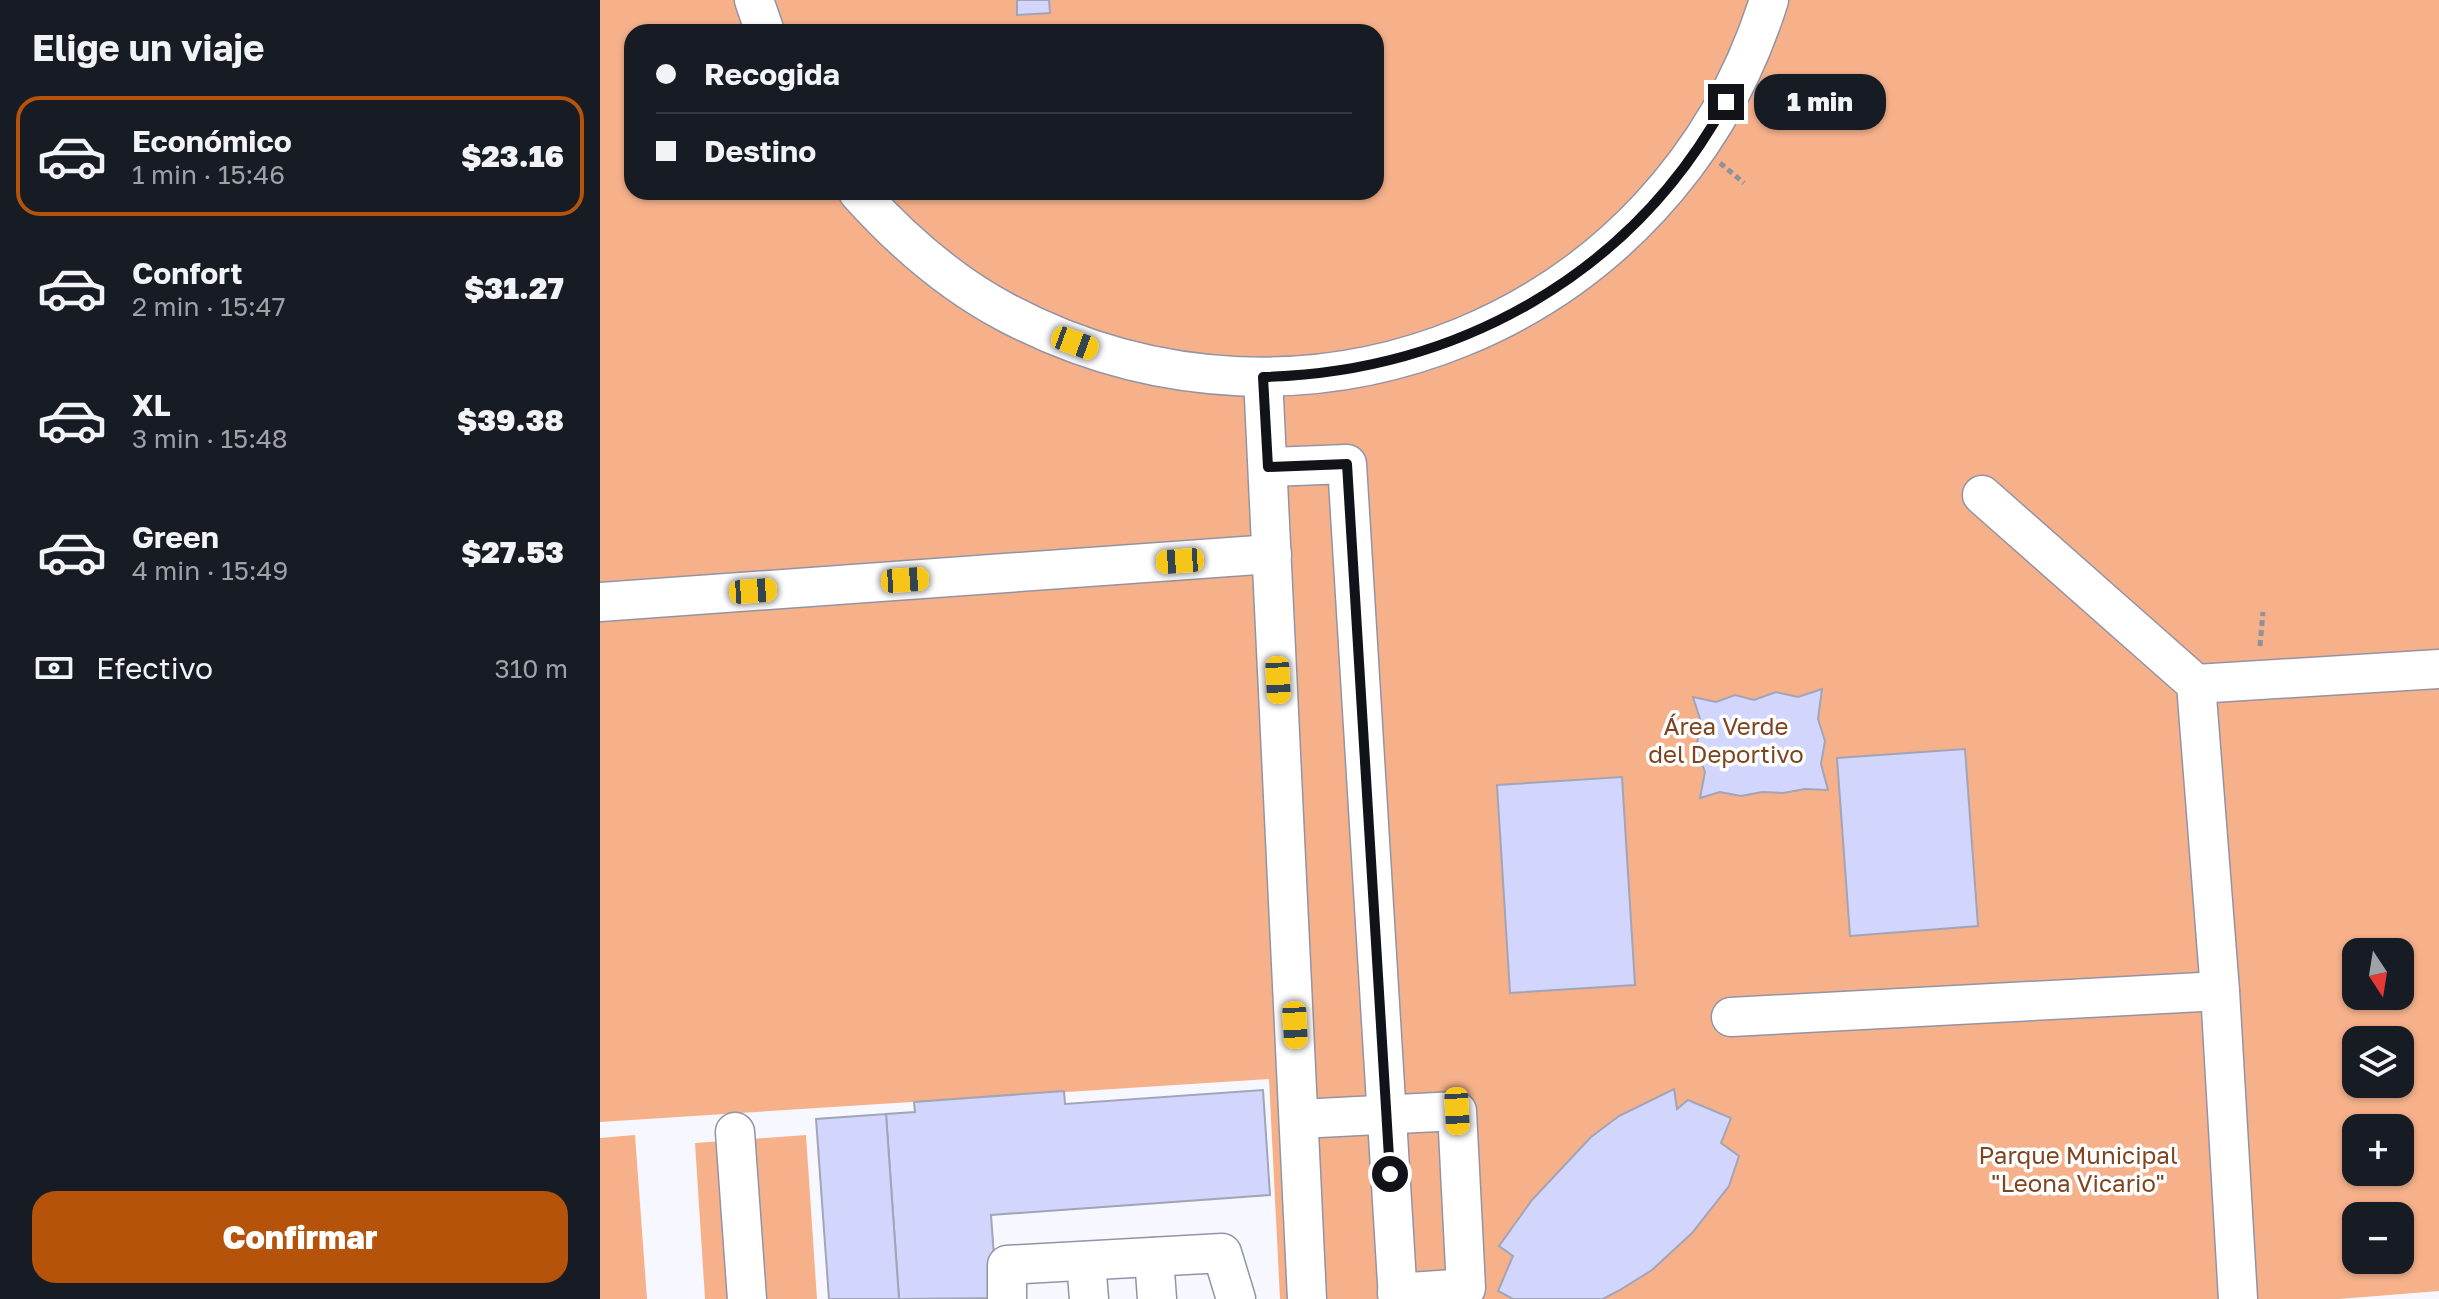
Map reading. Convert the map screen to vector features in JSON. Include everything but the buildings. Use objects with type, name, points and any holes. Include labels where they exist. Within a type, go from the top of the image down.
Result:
[{"type":"lane","points":[[754,0],[762,24]]},
{"type":"lane","points":[[865,200],[913,247],[963,286],[1006,313],[1051,335],[1099,352],[1148,365],[1198,373],[1263,377],[1350,370],[1447,344],[1494,324],[1580,272],[1618,240],[1654,204],[1714,124],[1759,34],[1769,0]]},
{"type":"lane","points":[[1263,377],[1307,1299]]},
{"type":"lane","points":[[1268,467],[1347,464],[1386,1115],[1398,1296],[1466,1288],[1457,1111],[1386,1115],[1299,1119]]},
{"type":"lane","points":[[1982,495],[2196,684],[2220,991],[2238,1299]]},
{"type":"lane","points":[[600,602],[1272,554]]},
{"type":"lane","points":[[2196,684],[2439,669]]},
{"type":"lane","points":[[1731,1017],[2220,991]]},
{"type":"lane","points":[[735,1132],[747,1299]]},
{"type":"lane","points":[[1007,1299],[1007,1265],[1222,1253],[1236,1299]]},
{"type":"lane","points":[[1154,1257],[1157,1299]]},
{"type":"lane","points":[[1086,1261],[1089,1299]]},
{"type":"green space","points":[[600,0],[2439,0],[2439,1291],[2339,1299],[1280,1299],[1269,1079],[600,1122]]},
{"type":"green space","points":[[635,1135],[647,1299],[600,1299],[600,1138]]},
{"type":"green space","points":[[806,1135],[817,1299],[705,1299],[695,1143]]},
{"type":"route","points":[[1390,1174],[1347,464],[1268,467],[1263,377],[1342,371],[1399,359],[1447,344],[1494,324],[1538,300],[1580,272],[1654,204],[1686,165],[1726,102]]},
{"type":"park label","name":"Área Verde del Deportivo","points":[[1726,739]]},
{"type":"park label","name":"Parque Municipal \"Leona Vicario\"","points":[[2078,1168]]}]
